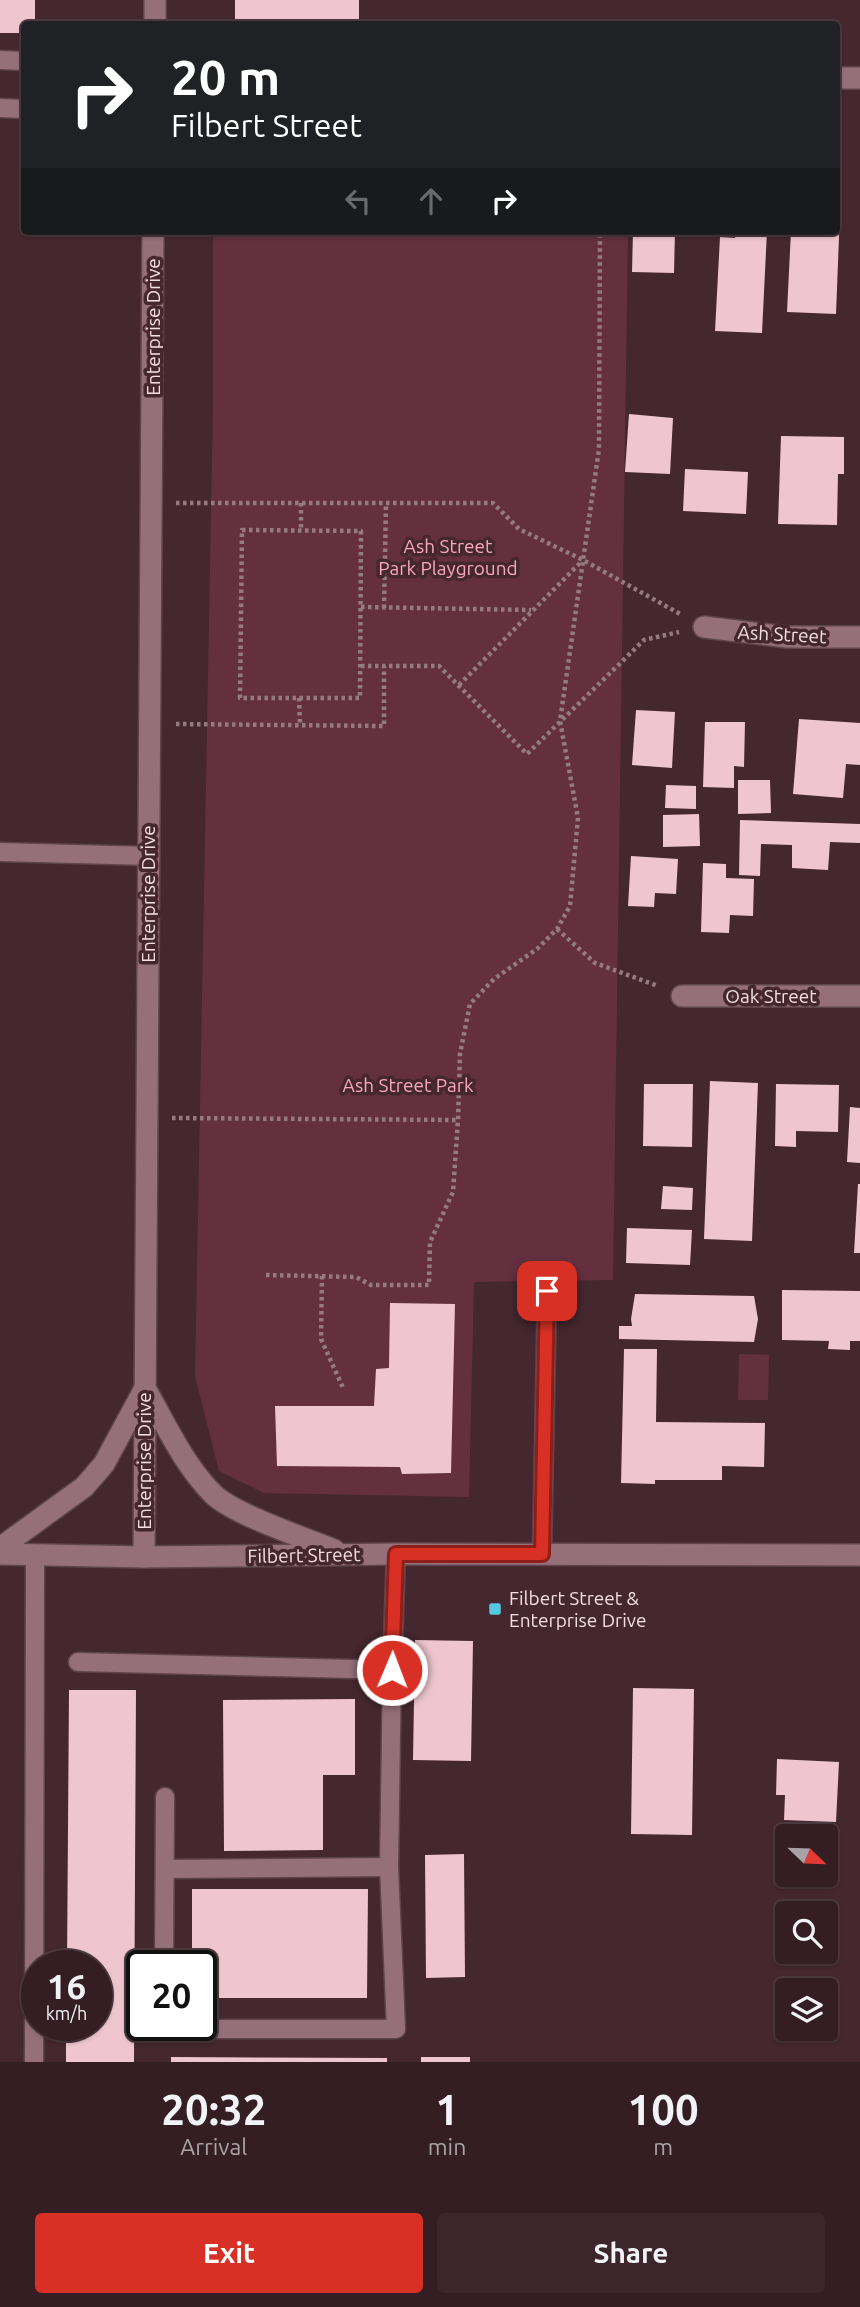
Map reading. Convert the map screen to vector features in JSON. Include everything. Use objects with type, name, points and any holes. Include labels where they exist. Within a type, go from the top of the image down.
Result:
[{"type":"street","points":[[155,0],[155,21]]},
{"type":"street","points":[[840,78],[860,78]]},
{"type":"street","name":"Enterprise Drive","points":[[144,1557],[153,235]]},
{"type":"street","name":"Ash Street","points":[[704,627],[787,637],[860,637]]},
{"type":"street","name":"Oak Street","points":[[682,996],[860,996]]},
{"type":"street","points":[[0,1548],[84,1487],[104,1464],[145,1388]]},
{"type":"street","points":[[145,1388],[189,1464],[214,1496],[251,1516],[344,1554]]},
{"type":"street","name":"Filbert Street","points":[[0,1554],[144,1557],[344,1554],[860,1555]]},
{"type":"lane","points":[[0,61],[21,61]]},
{"type":"lane","points":[[0,108],[21,109]]},
{"type":"lane","points":[[0,852],[149,856]]},
{"type":"lane","points":[[542,1554],[547,1291]]},
{"type":"lane","points":[[34,2062],[35,1554]]},
{"type":"lane","points":[[217,2028],[396,2029],[389,1867],[396,1554]]},
{"type":"lane","points":[[78,1662],[392,1670]]},
{"type":"lane","points":[[164,1950],[165,1797]]},
{"type":"lane","points":[[165,1869],[389,1867]]},
{"type":"path","points":[[266,1275],[356,1277],[371,1285],[429,1285],[430,1242],[453,1192],[460,1054],[470,1004],[494,979],[537,948],[557,929],[570,906],[578,818],[560,721],[599,449],[600,235]]},
{"type":"path","points":[[151,502],[493,503],[519,529],[583,560],[704,627]]},
{"type":"path","points":[[301,503],[301,530]]},
{"type":"path","points":[[384,608],[386,503]]},
{"type":"path","points":[[242,530],[301,530],[361,531],[360,698],[240,698],[242,530]]},
{"type":"path","points":[[459,685],[583,560]]},
{"type":"path","points":[[361,607],[533,610]]},
{"type":"path","points":[[360,666],[439,666],[527,754],[644,640],[704,627]]},
{"type":"path","points":[[150,723],[384,726],[384,666]]},
{"type":"path","points":[[299,698],[300,725]]},
{"type":"path","points":[[557,929],[595,963],[682,996]]},
{"type":"path","points":[[147,1118],[458,1120]]},
{"type":"path","points":[[322,1276],[321,1339],[344,1390]]},
{"type":"green space","name":"Ash Street Park","points":[[213,235],[628,235],[613,1280],[474,1282],[469,1497],[264,1493],[219,1471],[195,1376],[213,406]]},
{"type":"green space","points":[[739,1354],[769,1355],[768,1400],[738,1400]]},
{"type":"building","points":[[0,0],[35,0],[35,21],[21,21],[21,33],[0,33]]},
{"type":"building","points":[[235,0],[359,0],[359,21],[235,21]]},
{"type":"building","points":[[840,160],[842,160],[840,211]]},
{"type":"building","points":[[633,235],[675,235],[674,273],[632,272]]},
{"type":"building","points":[[735,235],[767,235],[762,333],[715,331],[720,237],[735,238]]},
{"type":"building","points":[[791,235],[839,235],[836,314],[787,312]]},
{"type":"building","points":[[629,414],[673,418],[670,474],[625,472]]},
{"type":"building","points":[[781,436],[844,437],[844,474],[838,474],[837,525],[778,524]]},
{"type":"building","points":[[685,469],[748,472],[746,514],[683,511]]},
{"type":"building","points":[[636,710],[675,712],[672,768],[632,765]]},
{"type":"building","points":[[799,719],[860,723],[860,765],[846,764],[843,798],[793,794]]},
{"type":"building","points":[[705,722],[745,722],[744,767],[734,766],[734,788],[703,787]]},
{"type":"building","points":[[738,780],[770,780],[771,813],[738,814]]},
{"type":"building","points":[[666,785],[696,786],[696,809],[665,808]]},
{"type":"building","points":[[699,814],[700,846],[663,847],[663,815]]},
{"type":"building","points":[[740,820],[860,824],[860,843],[830,842],[828,870],[792,868],[792,845],[761,844],[760,876],[739,875]]},
{"type":"building","points":[[631,856],[678,859],[676,894],[655,893],[654,907],[628,906]]},
{"type":"building","points":[[703,863],[726,864],[726,878],[754,879],[753,916],[730,915],[729,933],[701,932]]},
{"type":"building","points":[[710,1081],[758,1083],[752,1241],[704,1239]]},
{"type":"building","points":[[644,1084],[693,1084],[692,1147],[643,1146]]},
{"type":"building","points":[[776,1084],[839,1085],[838,1132],[796,1131],[796,1147],[775,1146]]},
{"type":"building","points":[[850,1107],[860,1108],[860,1163],[847,1162]]},
{"type":"building","points":[[858,1184],[860,1253],[854,1253]]},
{"type":"building","points":[[663,1186],[693,1188],[692,1210],[661,1209]]},
{"type":"building","points":[[627,1228],[692,1230],[690,1265],[626,1263]]},
{"type":"building","points":[[782,1290],[860,1291],[860,1341],[850,1341],[850,1350],[828,1349],[829,1341],[782,1340]]},
{"type":"building","points":[[635,1294],[754,1296],[758,1319],[754,1342],[619,1339],[619,1326],[632,1326]]},
{"type":"building","points":[[390,1303],[455,1304],[451,1473],[402,1474],[400,1467],[277,1466],[275,1406],[374,1406],[376,1369],[389,1368]]},
{"type":"building","points":[[624,1349],[657,1349],[656,1422],[765,1423],[764,1467],[722,1466],[722,1480],[621,1483]]},
{"type":"building","points":[[415,1640],[473,1641],[471,1761],[413,1760]]},
{"type":"building","points":[[633,1688],[694,1689],[692,1835],[631,1834]]},
{"type":"building","points":[[69,1690],[136,1690],[135,1950],[126,1950],[126,2041],[134,2041],[134,2062],[66,2062],[66,2041],[112,2041],[112,1950],[67,1950]]},
{"type":"building","points":[[355,1699],[355,1775],[323,1775],[323,1850],[224,1851],[223,1700]]},
{"type":"building","points":[[777,1759],[839,1762],[836,1822],[784,1820],[785,1795],[776,1795]]},
{"type":"building","points":[[464,1854],[465,1977],[426,1978],[425,1855]]},
{"type":"building","points":[[192,1889],[368,1889],[367,1998],[217,1998],[217,1950],[192,1950]]},
{"type":"building","points":[[171,2057],[387,2058],[387,2062],[171,2062]]},
{"type":"building","points":[[421,2057],[470,2057],[470,2062],[421,2062]]},
{"type":"place","name":"Filbert Street & Enterprise Drive","points":[[495,1609]]},
{"type":"route","points":[[392,1670],[396,1554],[542,1554],[547,1291]]},
{"type":"park label","name":"Ash Street Park Playground","points":[[448,557]]}]
